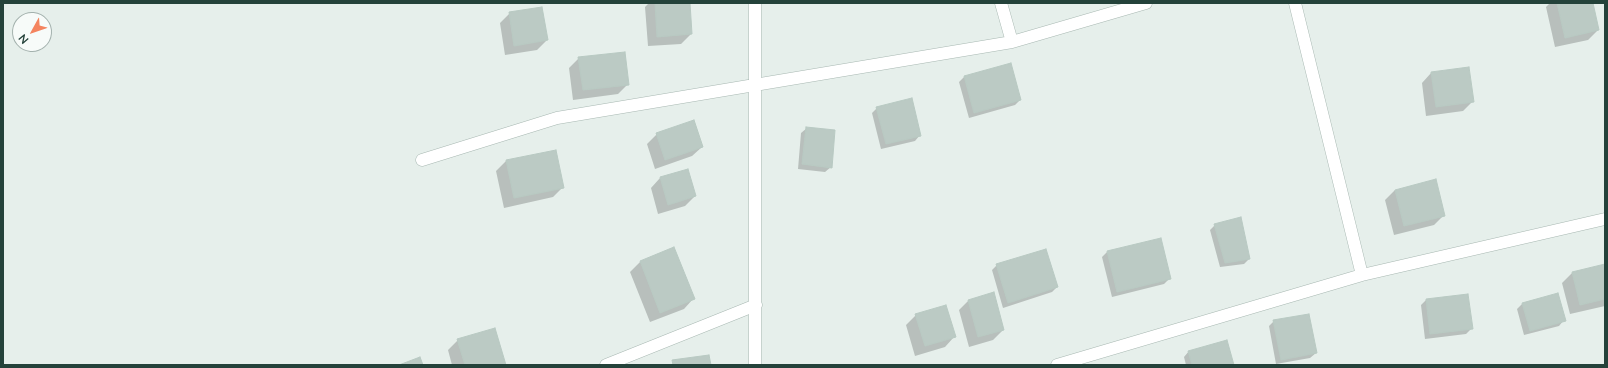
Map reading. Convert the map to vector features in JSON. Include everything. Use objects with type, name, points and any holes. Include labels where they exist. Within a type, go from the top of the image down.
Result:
[{"type":"street","points":[[755,3],[755,365]]},
{"type":"street","points":[[1002,3],[1012,42]]},
{"type":"street","points":[[422,160],[557,118],[1012,42],[1146,3]]},
{"type":"street","points":[[1295,3],[1362,275]]},
{"type":"street","points":[[1057,365],[1362,275],[1605,219]]},
{"type":"street","points":[[606,365],[756,305]]},
{"type":"building","points":[[655,3],[690,3],[692,34],[657,37]]},
{"type":"building","points":[[1557,3],[1593,3],[1599,30],[1565,38]]},
{"type":"building","points":[[542,7],[548,40],[514,46],[509,12]]},
{"type":"building","points":[[625,52],[629,85],[583,90],[578,57]]},
{"type":"building","points":[[1011,63],[1021,100],[974,113],[964,76]]},
{"type":"building","points":[[1469,67],[1474,102],[1436,107],[1431,72]]},
{"type":"building","points":[[912,98],[921,136],[886,144],[876,107]]},
{"type":"building","points":[[694,120],[703,147],[665,160],[656,133]]},
{"type":"building","points":[[806,127],[835,130],[832,168],[802,164]]},
{"type":"building","points":[[556,150],[564,188],[514,198],[506,160]]},
{"type":"building","points":[[688,169],[696,196],[668,205],[660,177]]},
{"type":"building","points":[[1436,179],[1445,216],[1404,226],[1395,190]]},
{"type":"building","points":[[1241,217],[1250,259],[1225,263],[1214,224]]},
{"type":"building","points":[[1161,238],[1171,279],[1117,292],[1107,251]]},
{"type":"building","points":[[674,247],[695,299],[660,313],[640,261]]},
{"type":"building","points":[[1046,249],[1058,287],[1008,303],[996,264]]},
{"type":"building","points":[[1605,264],[1605,299],[1580,305],[1572,272]]},
{"type":"building","points":[[994,292],[1004,330],[978,337],[968,300]]},
{"type":"building","points":[[1558,293],[1566,321],[1530,331],[1522,303]]},
{"type":"building","points":[[1468,294],[1473,329],[1430,334],[1426,299]]},
{"type":"building","points":[[946,305],[956,337],[925,346],[915,314]]},
{"type":"building","points":[[1309,314],[1317,353],[1281,360],[1273,320]]},
{"type":"building","points":[[495,328],[506,365],[465,365],[457,339]]},
{"type":"building","points":[[1227,340],[1234,365],[1192,365],[1188,351]]},
{"type":"building","points":[[709,355],[711,365],[673,365],[672,360]]},
{"type":"building","points":[[420,357],[423,365],[399,365]]}]
